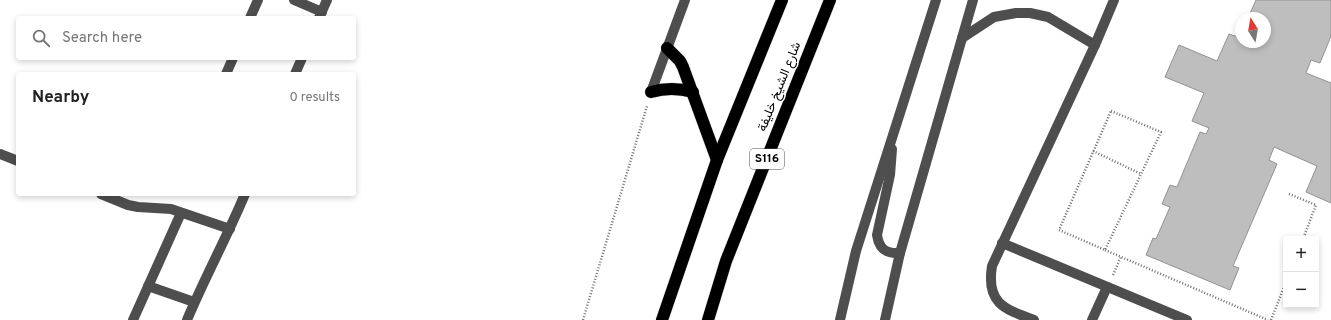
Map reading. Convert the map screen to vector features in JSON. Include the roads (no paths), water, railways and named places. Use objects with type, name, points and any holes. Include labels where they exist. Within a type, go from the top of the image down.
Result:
[{"type":"highway","points":[[662,320],[717,160],[782,0]]},
{"type":"highway","name":"شارع الشيخ خليفة","points":[[708,320],[726,261],[830,0]]},
{"type":"highway","points":[[667,48],[680,61],[693,92],[717,160]]},
{"type":"highway","points":[[651,92],[661,89],[672,89],[693,92]]},
{"type":"street","points":[[251,16],[258,0]]},
{"type":"street","points":[[294,0],[320,15],[327,0]]},
{"type":"street","points":[[651,92],[685,0]]},
{"type":"street","points":[[840,320],[856,251],[936,0]]},
{"type":"street","points":[[884,320],[900,253],[974,0]]},
{"type":"street","points":[[1034,320],[1008,310],[1000,304],[994,295],[991,286],[990,276],[992,266],[1095,45],[1114,0]]},
{"type":"street","points":[[962,38],[994,17],[1016,13],[1030,13],[1048,17],[1095,45]]},
{"type":"street","points":[[227,72],[232,60]]},
{"type":"street","points":[[296,72],[301,60]]},
{"type":"street","points":[[892,137],[890,175],[877,235],[881,248],[893,254],[900,253]]},
{"type":"street","points":[[0,154],[16,160]]},
{"type":"street","points":[[106,196],[128,205],[144,208],[170,209],[230,229]]},
{"type":"street","points":[[187,320],[244,196]]},
{"type":"street","points":[[134,320],[181,213]]},
{"type":"street","points":[[1002,243],[1187,320]]},
{"type":"street","points":[[148,286],[194,302]]},
{"type":"street","points":[[1092,320],[1107,287]]},
{"type":"street","points":[[194,302],[195,320]]}]
